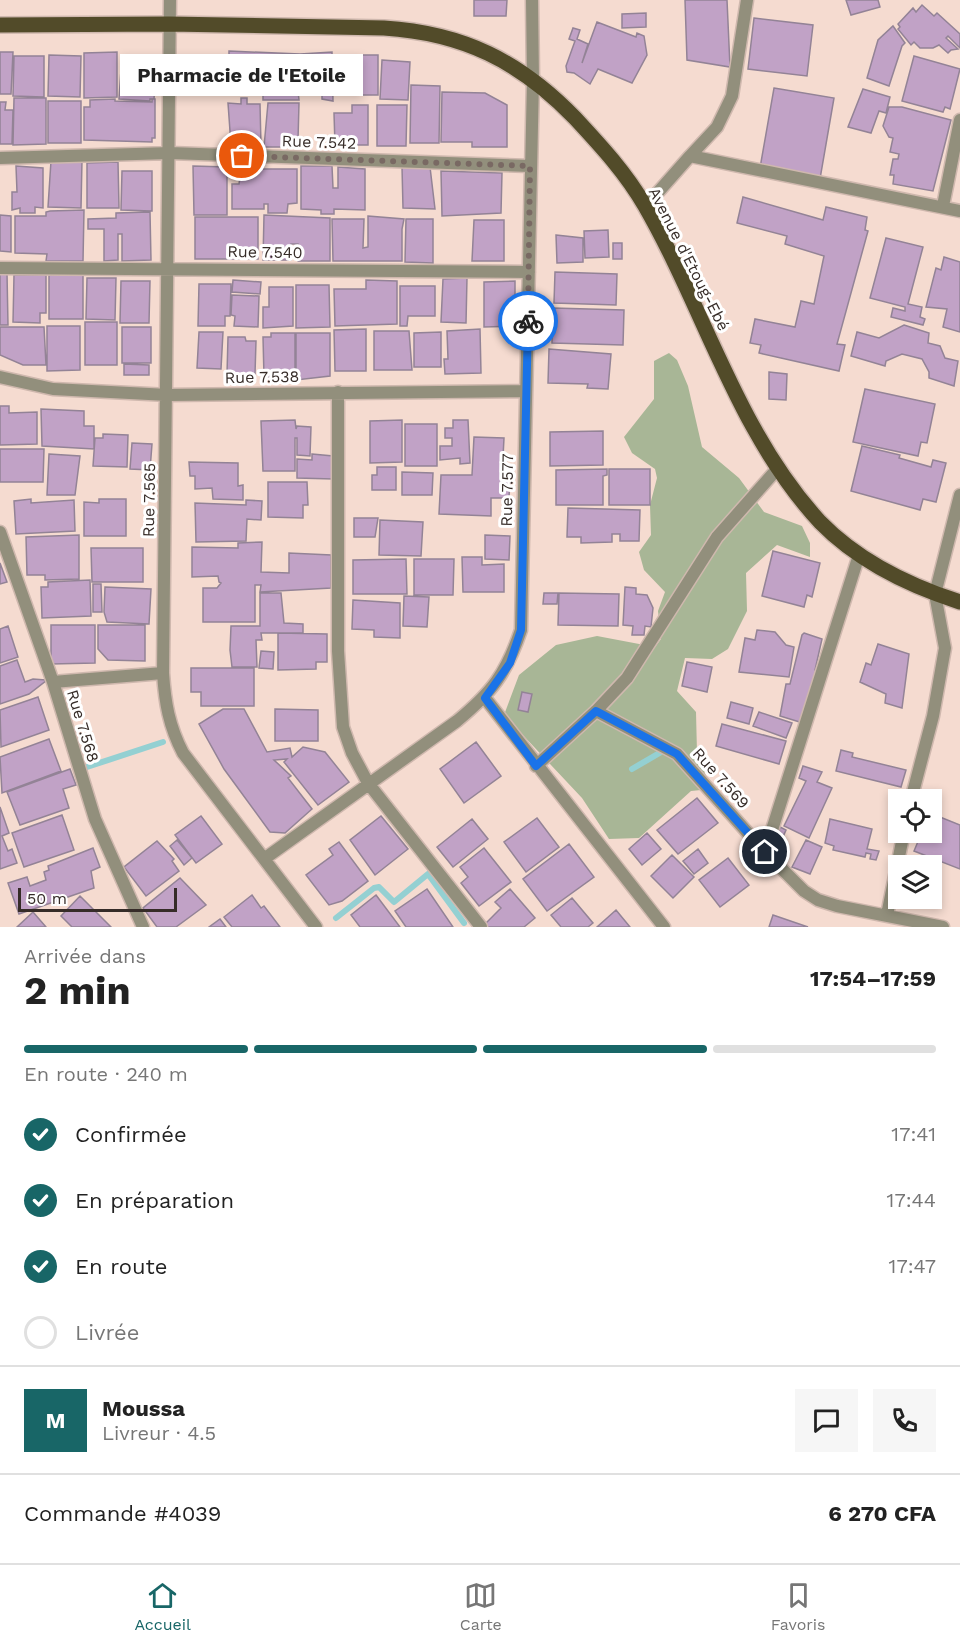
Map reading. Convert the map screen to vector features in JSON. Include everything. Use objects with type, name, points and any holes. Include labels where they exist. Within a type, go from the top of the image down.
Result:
[{"type":"main road","name":"Avenue d'Etoug-Ebé","points":[[0,25],[170,24],[417,30],[452,38],[491,53],[533,80],[563,106],[614,160],[645,207],[735,393],[778,468],[796,494],[822,524],[858,555],[935,594],[960,603]]},
{"type":"street","name":"Rue 7.565","points":[[170,0],[168,395],[163,673],[166,710],[170,728],[183,753],[316,927]]},
{"type":"street","name":"Rue 7.577","points":[[264,859],[457,721],[485,698],[510,663],[521,630],[533,80],[532,0]]},
{"type":"street","points":[[645,207],[717,127],[732,96],[747,0]]},
{"type":"street","points":[[943,206],[960,120]]},
{"type":"street","name":"Rue 7.542","points":[[0,158],[170,153],[530,166]]},
{"type":"street","points":[[690,156],[769,174],[960,211]]},
{"type":"street","name":"Rue 7.540","points":[[0,268],[529,272]]},
{"type":"street","name":"Rue 7.538","points":[[0,377],[53,389],[168,395],[526,391]]},
{"type":"street","points":[[338,392],[340,693],[343,727],[352,753],[368,783],[481,927]]},
{"type":"street","points":[[536,766],[596,711],[627,678],[717,537],[778,468]]},
{"type":"street","points":[[914,789],[933,716],[945,648],[935,594],[960,495]]},
{"type":"street","name":"Rue 7.568","points":[[0,532],[53,682],[95,819],[143,927]]},
{"type":"street","points":[[765,852],[858,555]]},
{"type":"street","points":[[53,682],[163,673]]},
{"type":"street","points":[[485,698],[664,927]]},
{"type":"street","name":"Rue 7.569","points":[[596,711],[677,754],[765,852],[804,891],[818,900],[837,906],[943,927]]},
{"type":"street","points":[[887,915],[902,843]]},
{"type":"green space","points":[[669,353],[677,360],[688,386],[702,447],[739,478],[764,512],[802,526],[810,543],[810,557],[777,545],[746,573],[747,611],[728,649],[712,659],[685,658],[677,691],[696,712],[697,753],[711,789],[691,791],[639,838],[609,839],[582,798],[504,715],[519,675],[556,645],[597,636],[655,647],[661,639],[658,611],[665,592],[644,570],[639,552],[651,535],[650,505],[657,478],[655,469],[632,453],[624,437],[654,399],[654,361]]},
{"type":"building","points":[[474,0],[507,0],[506,16],[474,16]]},
{"type":"building","points":[[685,0],[727,0],[730,67],[687,60]]},
{"type":"building","points":[[846,0],[878,0],[880,7],[851,15]]},
{"type":"building","points":[[922,5],[934,16],[937,13],[960,34],[960,48],[948,36],[946,38],[958,49],[948,53],[939,45],[933,48],[920,48],[914,42],[911,45],[898,29],[900,27],[898,24],[913,8],[916,12]]},
{"type":"building","points":[[646,13],[646,27],[622,28],[622,14]]},
{"type":"building","points":[[754,18],[813,25],[807,76],[748,69]]},
{"type":"building","points":[[597,22],[636,37],[637,33],[644,36],[647,55],[632,83],[598,69],[590,84],[574,73],[567,72],[566,66],[575,41],[569,39],[573,28],[580,30],[577,39],[588,44],[582,63]]},
{"type":"building","points":[[893,26],[905,43],[889,86],[867,78],[878,40]]},
{"type":"building","points":[[229,51],[300,54],[332,52],[333,101],[322,99],[322,90],[298,91],[299,100],[263,100],[263,95],[229,94],[229,90],[217,90],[217,72],[208,72],[208,75],[194,75],[194,55],[229,55]]},
{"type":"building","points":[[0,52],[13,52],[11,94],[0,94]]},
{"type":"building","points":[[117,52],[117,97],[84,98],[84,53]]},
{"type":"building","points":[[49,55],[81,56],[80,97],[48,96]]},
{"type":"building","points":[[122,55],[157,57],[154,99],[150,101],[119,99]]},
{"type":"building","points":[[345,55],[378,55],[378,95],[345,95]]},
{"type":"building","points":[[14,56],[44,56],[44,97],[13,96]]},
{"type":"building","points":[[914,56],[960,69],[950,109],[945,107],[943,112],[902,101]]},
{"type":"building","points":[[382,60],[410,62],[408,100],[380,99]]},
{"type":"building","points":[[411,85],[440,86],[439,143],[410,143]]},
{"type":"building","points":[[774,88],[834,98],[820,179],[760,168]]},
{"type":"building","points":[[863,89],[890,97],[886,113],[879,111],[871,133],[848,127]]},
{"type":"building","points":[[442,92],[485,93],[507,105],[507,147],[472,147],[472,142],[441,142]]},
{"type":"building","points":[[14,98],[46,98],[46,144],[13,145]]},
{"type":"building","points":[[241,98],[247,98],[247,104],[260,104],[261,146],[231,145],[228,103],[241,104]]},
{"type":"building","points":[[115,99],[115,101],[152,102],[152,99],[155,99],[155,138],[152,138],[152,142],[84,140],[84,107],[90,107],[90,100]]},
{"type":"building","points":[[48,101],[81,101],[81,143],[48,143]]},
{"type":"building","points":[[0,102],[6,102],[5,110],[13,110],[12,144],[0,144]]},
{"type":"building","points":[[268,103],[299,103],[298,140],[295,140],[295,147],[264,147]]},
{"type":"building","points":[[352,105],[368,105],[368,145],[335,145],[334,113],[352,113]]},
{"type":"building","points":[[377,105],[407,105],[406,146],[377,146]]},
{"type":"building","points":[[889,107],[902,107],[951,120],[933,191],[893,184],[894,175],[890,175],[893,159],[898,159],[899,154],[890,152],[893,138],[889,137],[883,126]]},
{"type":"building","points":[[82,160],[81,208],[48,207],[51,161]]},
{"type":"building","points":[[118,162],[119,208],[87,208],[87,163]]},
{"type":"building","points":[[16,166],[43,168],[43,208],[35,207],[35,213],[20,213],[20,208],[12,210],[12,192],[17,192]]},
{"type":"building","points":[[193,166],[227,167],[227,215],[194,215]]},
{"type":"building","points":[[301,166],[332,166],[333,188],[338,188],[338,167],[365,169],[365,210],[334,209],[334,214],[321,214],[321,210],[301,209]]},
{"type":"building","points":[[402,167],[430,167],[435,209],[403,208]]},
{"type":"building","points":[[241,169],[297,169],[297,203],[288,204],[287,213],[268,213],[268,204],[264,204],[264,209],[232,209],[232,184],[239,184]]},
{"type":"building","points":[[122,171],[152,171],[152,211],[121,210]]},
{"type":"building","points":[[441,171],[502,173],[501,213],[442,216]]},
{"type":"building","points":[[743,197],[823,220],[826,207],[867,217],[865,230],[868,231],[837,344],[845,345],[839,371],[759,353],[761,345],[750,343],[755,319],[795,327],[801,301],[814,304],[824,256],[785,244],[787,236],[737,223]]},
{"type":"building","points":[[84,210],[83,261],[46,261],[47,254],[15,253],[15,216],[46,216],[46,212],[50,211]]},
{"type":"building","points":[[150,212],[151,260],[122,261],[122,234],[118,234],[118,260],[104,261],[104,229],[88,229],[88,219],[116,218],[116,213]]},
{"type":"building","points":[[0,215],[11,216],[11,252],[0,251]]},
{"type":"building","points":[[264,215],[330,218],[330,261],[298,261],[298,244],[291,244],[291,260],[263,260]]},
{"type":"building","points":[[368,216],[404,219],[402,261],[333,261],[332,219],[364,219],[363,248],[368,247]]},
{"type":"building","points":[[195,217],[258,217],[258,259],[195,259]]},
{"type":"building","points":[[406,219],[433,219],[433,263],[405,262]]},
{"type":"building","points":[[474,220],[504,220],[504,261],[472,261]]},
{"type":"building","points":[[608,230],[609,257],[585,258],[584,231]]},
{"type":"building","points":[[556,235],[583,238],[583,262],[557,263]]},
{"type":"building","points":[[886,238],[923,247],[908,304],[922,307],[920,317],[925,319],[923,325],[891,317],[893,308],[905,311],[905,307],[870,298]]},
{"type":"building","points":[[613,243],[622,243],[622,259],[613,259]]},
{"type":"building","points":[[944,257],[960,262],[960,332],[943,327],[947,309],[926,307],[936,268],[941,270]]},
{"type":"building","points":[[555,272],[617,274],[616,305],[554,303]]},
{"type":"building","points":[[0,273],[7,273],[8,325],[0,325]]},
{"type":"building","points":[[14,275],[46,275],[46,313],[40,313],[40,323],[13,322]]},
{"type":"building","points":[[49,275],[83,275],[83,319],[49,319]]},
{"type":"building","points":[[87,278],[116,278],[115,320],[86,319]]},
{"type":"building","points":[[467,278],[466,323],[441,322],[443,279]]},
{"type":"building","points":[[233,280],[261,282],[260,294],[232,292]]},
{"type":"building","points":[[366,280],[397,281],[397,324],[335,326],[334,289],[366,289]]},
{"type":"building","points":[[121,281],[150,281],[149,323],[120,323]]},
{"type":"building","points":[[515,281],[515,326],[484,327],[484,282]]},
{"type":"building","points":[[199,284],[231,284],[230,316],[225,316],[225,326],[198,326]]},
{"type":"building","points":[[296,285],[329,285],[330,327],[296,328]]},
{"type":"building","points":[[400,286],[435,286],[435,316],[408,316],[407,326],[400,326]]},
{"type":"building","points":[[269,287],[293,287],[293,326],[263,328],[263,307],[269,307]]},
{"type":"building","points":[[232,295],[259,296],[258,327],[234,326],[235,316],[231,315]]},
{"type":"building","points":[[553,308],[624,310],[623,345],[552,343]]},
{"type":"building","points":[[85,322],[117,322],[117,365],[85,365]]},
{"type":"building","points":[[904,325],[929,333],[928,343],[940,346],[945,358],[958,361],[954,386],[929,378],[929,372],[922,359],[902,354],[886,361],[885,366],[851,356],[857,332],[879,338]]},
{"type":"building","points":[[47,326],[80,326],[80,370],[47,371]]},
{"type":"building","points":[[0,327],[44,327],[46,365],[23,365],[0,355]]},
{"type":"building","points":[[122,327],[151,327],[151,363],[122,363]]},
{"type":"building","points":[[366,329],[366,371],[335,371],[334,330]]},
{"type":"building","points":[[480,329],[481,373],[445,374],[444,359],[448,359],[447,331]]},
{"type":"building","points":[[374,331],[409,331],[412,370],[374,370]]},
{"type":"building","points":[[199,332],[223,332],[221,369],[197,368]]},
{"type":"building","points":[[441,332],[441,367],[414,367],[414,333]]},
{"type":"building","points":[[271,333],[295,333],[295,377],[264,377],[263,337],[271,337]]},
{"type":"building","points":[[296,333],[330,333],[330,376],[296,380]]},
{"type":"building","points":[[228,337],[245,337],[246,341],[256,341],[255,374],[227,374]]},
{"type":"building","points":[[549,349],[611,354],[608,389],[587,388],[588,384],[548,383]]},
{"type":"building","points":[[124,364],[149,365],[149,375],[124,375]]},
{"type":"building","points":[[769,372],[787,374],[786,400],[769,399]]},
{"type":"building","points":[[865,389],[935,404],[927,443],[921,442],[918,456],[853,442]]},
{"type":"building","points":[[0,406],[9,406],[9,413],[37,412],[37,444],[0,445]]},
{"type":"building","points":[[41,409],[84,411],[84,426],[94,426],[94,449],[42,446]]},
{"type":"building","points":[[295,420],[296,429],[297,426],[311,427],[310,456],[297,455],[297,438],[295,438],[295,471],[263,471],[261,421]]},
{"type":"building","points":[[402,420],[402,462],[370,463],[370,421]]},
{"type":"building","points":[[453,420],[468,420],[470,463],[460,464],[460,458],[440,460],[440,446],[452,446],[452,438],[445,438],[445,428],[453,428]]},
{"type":"building","points":[[405,424],[437,424],[437,466],[405,466]]},
{"type":"building","points":[[603,431],[603,465],[550,466],[550,432]]},
{"type":"building","points":[[103,434],[128,435],[127,467],[93,466],[95,438],[103,438]]},
{"type":"building","points":[[474,437],[504,438],[502,476],[510,476],[509,498],[491,498],[491,516],[439,514],[441,475],[472,475]]},
{"type":"building","points":[[132,443],[152,444],[150,470],[130,469]]},
{"type":"building","points":[[862,446],[900,455],[899,458],[931,467],[933,460],[946,463],[936,502],[923,499],[920,510],[851,491]]},
{"type":"building","points":[[0,449],[44,449],[43,482],[0,482]]},
{"type":"building","points":[[49,454],[80,456],[75,495],[47,495]]},
{"type":"building","points":[[312,454],[333,456],[333,479],[297,478],[297,459],[312,460]]},
{"type":"building","points":[[189,462],[238,463],[238,486],[243,485],[243,500],[213,499],[212,488],[195,489],[195,476],[190,476]]},
{"type":"building","points":[[377,467],[396,467],[396,490],[372,490],[372,475],[377,475]]},
{"type":"building","points":[[607,469],[607,475],[603,476],[603,505],[556,505],[556,470]]},
{"type":"building","points":[[609,469],[650,469],[650,505],[609,505]]},
{"type":"building","points":[[402,472],[433,473],[432,495],[402,495]]},
{"type":"building","points":[[268,482],[307,482],[308,505],[303,505],[303,518],[268,517]]},
{"type":"building","points":[[31,499],[31,503],[74,500],[75,531],[16,534],[14,501]]},
{"type":"building","points":[[99,499],[126,499],[126,536],[84,536],[84,502],[99,503]]},
{"type":"building","points":[[246,500],[262,501],[261,520],[247,519],[246,541],[196,542],[195,503],[246,505]]},
{"type":"building","points":[[568,508],[640,510],[639,541],[620,541],[620,534],[612,534],[612,542],[581,543],[581,537],[567,537]]},
{"type":"building","points":[[354,518],[378,518],[375,537],[354,537]]},
{"type":"building","points":[[380,520],[423,522],[421,556],[379,555]]},
{"type":"building","points":[[79,535],[79,579],[45,580],[45,575],[27,575],[26,537]]},
{"type":"building","points":[[485,535],[510,536],[509,560],[485,559]]},
{"type":"building","points":[[262,542],[261,572],[289,573],[289,553],[331,555],[331,588],[260,592],[261,585],[255,585],[255,622],[203,622],[203,588],[217,588],[221,583],[218,576],[192,577],[192,547],[238,548],[238,543]]},
{"type":"building","points":[[91,548],[143,548],[143,582],[92,582]]},
{"type":"building","points":[[773,551],[820,563],[812,597],[807,595],[804,607],[762,596]]},
{"type":"building","points":[[462,557],[482,557],[482,565],[504,564],[504,592],[463,592]]},
{"type":"building","points":[[406,559],[407,594],[353,594],[353,560]]},
{"type":"building","points":[[414,559],[454,559],[453,595],[414,595]]},
{"type":"building","points":[[0,563],[7,582],[0,584]]},
{"type":"building","points":[[90,580],[91,616],[42,618],[41,587],[48,587],[48,582]]},
{"type":"building","points":[[93,584],[101,584],[102,612],[93,612]]},
{"type":"building","points":[[105,587],[151,589],[149,624],[107,622],[104,612]]},
{"type":"building","points":[[625,587],[636,588],[636,594],[647,595],[653,608],[651,627],[645,626],[644,635],[632,635],[633,626],[623,625]]},
{"type":"building","points":[[260,593],[281,593],[284,623],[303,624],[303,633],[261,633],[262,640],[256,640],[257,667],[232,667],[231,626],[260,626]]},
{"type":"building","points":[[544,593],[558,593],[557,604],[543,604]]},
{"type":"building","points":[[559,593],[619,594],[618,626],[558,625]]},
{"type":"building","points":[[404,596],[429,597],[427,627],[403,626]]},
{"type":"building","points":[[353,600],[400,603],[400,638],[374,637],[374,630],[352,629]]},
{"type":"building","points":[[51,625],[95,625],[95,663],[51,664]]},
{"type":"building","points":[[98,625],[145,625],[145,661],[108,660],[98,649]]},
{"type":"building","points":[[8,626],[18,657],[0,663],[0,629]]},
{"type":"building","points":[[757,630],[775,632],[786,645],[794,647],[789,677],[739,672],[745,638],[755,640]]},
{"type":"building","points":[[278,633],[327,634],[327,662],[316,662],[316,669],[278,670]]},
{"type":"building","points":[[804,633],[822,639],[815,670],[818,671],[803,723],[780,716],[786,684],[790,684]]},
{"type":"building","points":[[878,644],[909,654],[902,708],[885,703],[886,694],[860,682],[866,663],[871,665]]},
{"type":"building","points":[[261,651],[274,652],[273,669],[259,668]]},
{"type":"building","points":[[17,660],[25,682],[33,679],[47,680],[29,694],[0,704],[0,666]]},
{"type":"building","points":[[687,662],[712,667],[707,692],[682,686]]},
{"type":"building","points":[[191,668],[254,668],[254,706],[201,706],[201,692],[191,692]]},
{"type":"building","points":[[522,692],[532,694],[528,712],[518,710]]},
{"type":"building","points":[[38,697],[49,730],[1,747],[0,710]]},
{"type":"building","points":[[731,702],[753,708],[749,724],[727,718]]},
{"type":"building","points":[[223,709],[244,709],[267,752],[290,748],[292,757],[303,747],[325,752],[349,782],[318,805],[284,762],[287,759],[274,760],[291,776],[288,778],[312,809],[285,833],[270,832],[224,769],[199,724]]},
{"type":"building","points":[[275,709],[318,710],[318,741],[275,741]]},
{"type":"building","points":[[759,712],[792,723],[786,738],[753,726]]},
{"type":"building","points":[[722,724],[786,741],[779,764],[716,746]]},
{"type":"building","points":[[49,739],[61,771],[2,793],[0,757]]},
{"type":"building","points":[[476,742],[501,776],[464,803],[440,769]]},
{"type":"building","points":[[841,750],[853,753],[852,757],[906,770],[901,787],[836,771]]},
{"type":"building","points":[[803,766],[822,772],[817,782],[832,788],[809,838],[784,826],[806,781],[799,778]]},
{"type":"building","points":[[70,769],[76,785],[63,789],[69,808],[20,825],[7,792]]},
{"type":"building","points":[[697,798],[718,823],[678,854],[657,830]]},
{"type":"building","points":[[0,807],[9,833],[2,836],[8,851],[12,849],[17,863],[0,869]]},
{"type":"building","points":[[62,815],[74,850],[24,867],[12,833]]},
{"type":"building","points":[[201,816],[222,844],[196,863],[175,835]]},
{"type":"building","points":[[381,816],[408,849],[375,875],[350,840]]},
{"type":"building","points":[[537,818],[559,847],[526,872],[504,842]]},
{"type":"building","points":[[942,818],[960,825],[960,869],[942,862],[942,855],[924,855],[914,851],[917,843],[942,843]]},
{"type":"building","points":[[472,819],[488,839],[453,867],[437,847]]},
{"type":"building","points":[[830,819],[872,829],[867,849],[879,851],[876,860],[870,859],[871,854],[866,853],[865,857],[833,850],[834,846],[825,843]]},
{"type":"building","points":[[780,827],[786,830],[782,839],[775,836]]},
{"type":"building","points":[[647,833],[661,849],[642,865],[629,849]]},
{"type":"building","points":[[177,840],[192,858],[184,865],[170,846]]},
{"type":"building","points":[[806,840],[822,847],[810,874],[792,867]]},
{"type":"building","points":[[157,841],[174,859],[172,861],[179,871],[146,896],[124,867]]},
{"type":"building","points":[[339,842],[368,881],[342,901],[329,905],[306,875],[333,855],[329,849]]},
{"type":"building","points":[[569,844],[594,877],[547,911],[523,879]]},
{"type":"building","points":[[93,848],[100,867],[91,871],[94,888],[19,914],[8,883],[27,877],[30,886],[46,880],[44,872],[49,870],[48,866]]},
{"type":"building","points":[[484,848],[511,882],[479,906],[461,883],[468,877],[460,867]]},
{"type":"building","points":[[698,849],[708,863],[694,874],[683,861]]},
{"type":"building","points":[[672,855],[694,877],[673,898],[651,876]]},
{"type":"building","points":[[728,858],[749,885],[720,907],[699,880]]},
{"type":"building","points":[[180,878],[206,905],[176,927],[157,927],[143,908]]},
{"type":"building","points":[[427,889],[453,927],[406,927],[395,911]]},
{"type":"building","points":[[510,889],[535,918],[524,927],[487,927],[485,924],[501,908],[495,902]]},
{"type":"building","points":[[252,895],[280,927],[232,927],[224,917]]},
{"type":"building","points":[[376,895],[400,927],[360,927],[351,915]]},
{"type":"building","points":[[80,896],[111,927],[72,927],[61,916]]},
{"type":"building","points":[[572,898],[593,923],[588,927],[561,927],[551,915]]},
{"type":"building","points":[[616,910],[630,927],[597,927]]},
{"type":"building","points":[[33,912],[46,927],[17,927]]},
{"type":"building","points":[[773,915],[808,927],[769,927]]},
{"type":"building","points":[[220,919],[226,927],[209,927]]},
{"type":"waterway","points":[[87,767],[163,742]]},
{"type":"waterway","points":[[632,769],[668,748]]},
{"type":"waterway","points":[[336,918],[374,888],[379,887],[394,902],[428,874],[464,923]]},
{"type":"way so far","points":[[242,156],[530,166],[528,321]]},
{"type":"place","name":"Pharmacie de l'Etoile","points":[[242,156]]},
{"type":"route","points":[[528,321],[521,630],[510,663],[485,698],[536,766],[596,711],[677,754],[765,852]]}]
